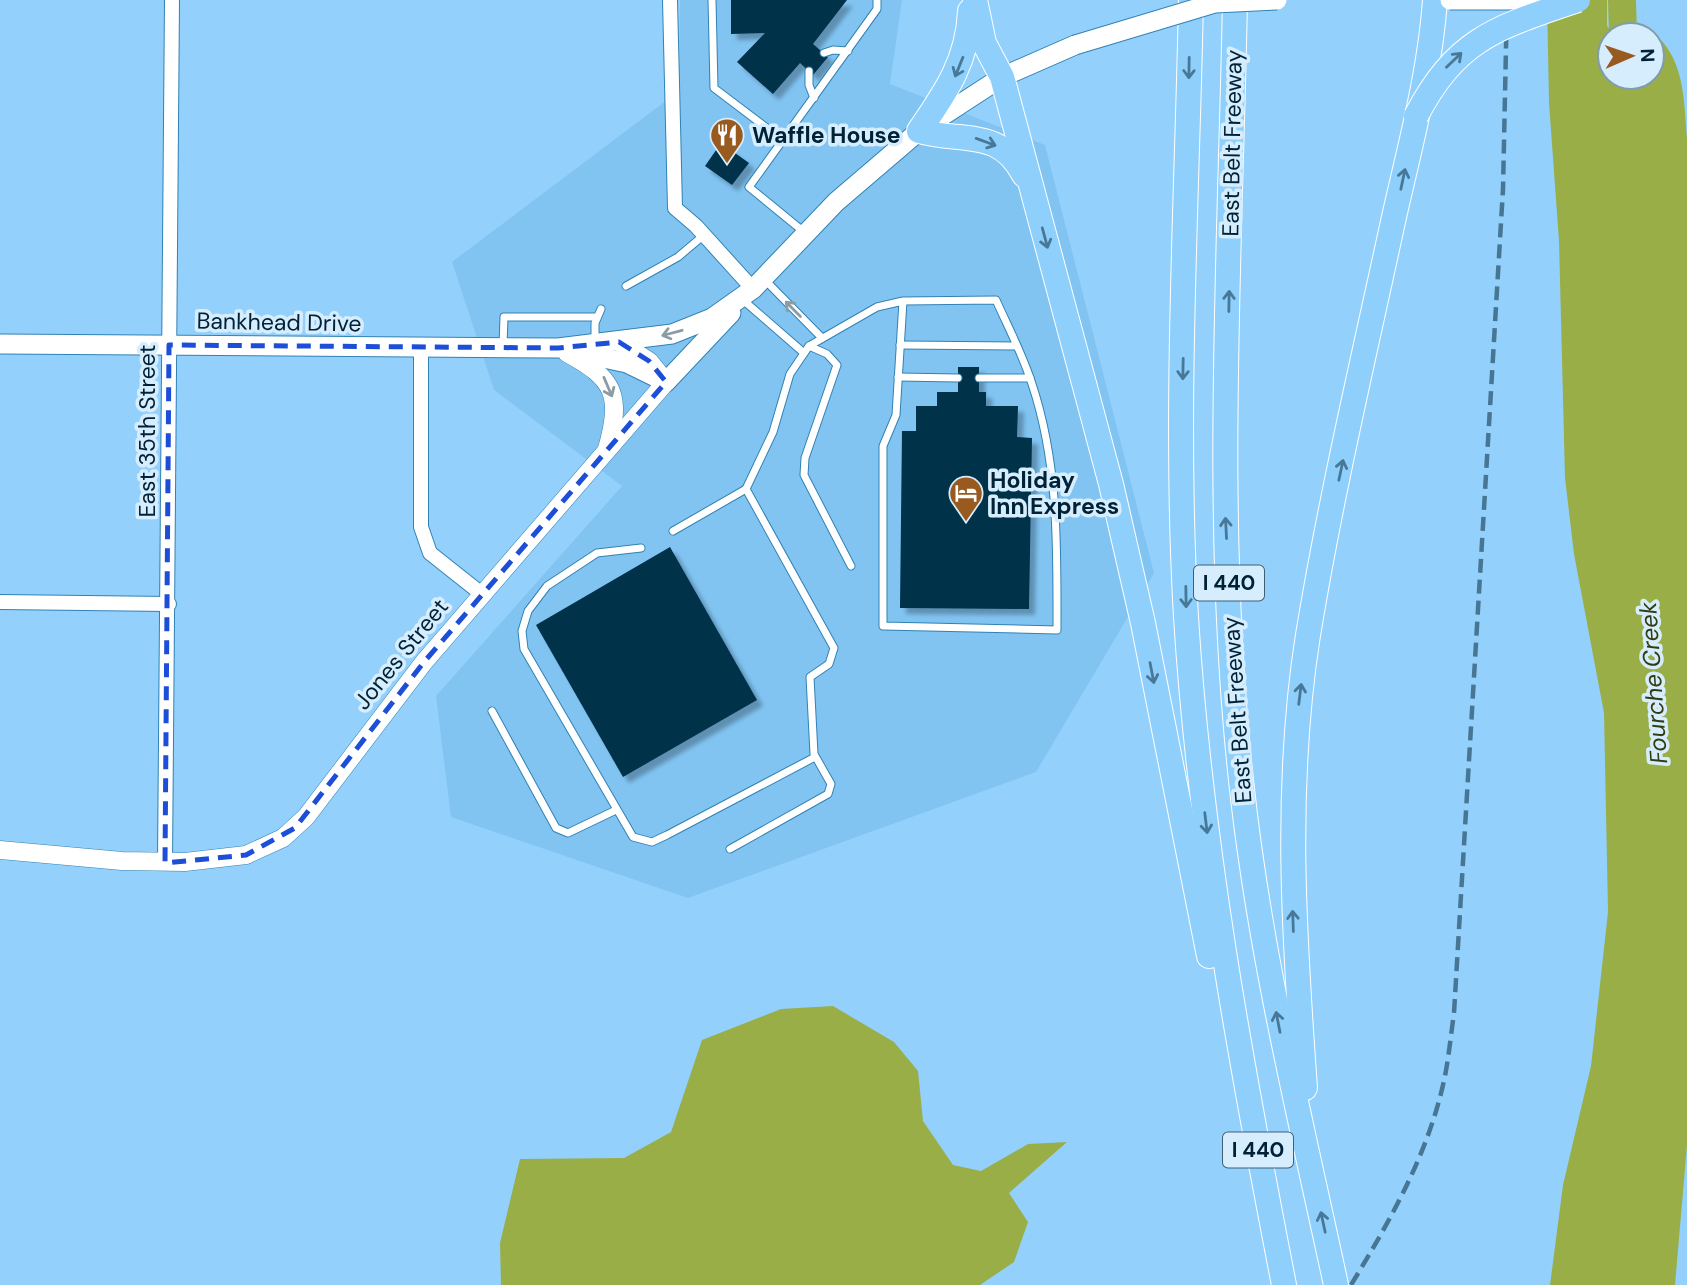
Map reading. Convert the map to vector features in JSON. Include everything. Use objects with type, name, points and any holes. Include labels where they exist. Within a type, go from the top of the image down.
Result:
[{"type":"highway","points":[[973,0],[984,43],[1002,78],[1111,484],[1143,623],[1205,939],[1245,1085]]},
{"type":"highway","points":[[973,0],[969,36],[959,69],[919,131],[936,136],[979,138],[993,143],[1017,162],[1032,192]]},
{"type":"highway","name":"East Belt Freeway","points":[[1191,0],[1183,405],[1186,615],[1210,856],[1245,1085],[1284,1285]]},
{"type":"highway","points":[[1310,1160],[1294,958],[1293,765],[1306,650],[1322,559],[1416,116],[1435,0]]},
{"type":"highway","points":[[1416,116],[1443,71],[1466,49],[1517,21],[1578,0]]},
{"type":"highway","name":"East Belt Freeway","points":[[1225,1],[1225,504],[1234,693],[1242,792],[1263,946],[1336,1285]]},
{"type":"main road","name":"Bankhead Drive","points":[[0,344],[558,348],[620,342],[686,330],[712,318],[753,290],[805,233],[919,131],[1002,78],[1074,45],[1225,1],[1277,0]]},
{"type":"main road","points":[[1450,0],[1537,0]]},
{"type":"main road","name":"Jones Street","points":[[666,382],[753,290]]},
{"type":"main road","name":"Bankhead Drive","points":[[558,348],[627,363],[666,382]]},
{"type":"street","name":"East 35th Street","points":[[165,863],[172,0]]},
{"type":"street","points":[[670,0],[675,208],[704,235],[753,290]]},
{"type":"street","points":[[620,342],[649,361],[666,382]]},
{"type":"street","points":[[421,348],[422,527],[430,553],[483,595]]},
{"type":"street","points":[[558,348],[593,367],[608,384],[612,393],[613,418],[606,452]]},
{"type":"street","name":"Jones Street","points":[[0,850],[165,863],[246,855],[265,848],[295,828],[424,662],[666,382]]},
{"type":"street","points":[[0,602],[169,604]]},
{"type":"lane","points":[[712,0],[714,88],[784,141]]},
{"type":"lane","points":[[805,233],[749,187],[877,9],[877,0]]},
{"type":"lane","points":[[824,53],[833,50],[848,51]]},
{"type":"lane","points":[[809,71],[808,85],[814,99]]},
{"type":"lane","points":[[626,286],[678,257],[704,235]]},
{"type":"lane","points":[[753,290],[822,338]]},
{"type":"lane","points":[[753,290],[804,353]]},
{"type":"lane","points":[[673,531],[746,489],[773,432],[790,374],[809,346],[877,307],[903,301],[996,300],[1030,378],[1048,442],[1057,513],[1057,631],[883,626],[883,446],[896,415],[903,301]]},
{"type":"lane","points":[[503,348],[504,317],[599,313],[595,344]]},
{"type":"lane","points":[[900,345],[1016,346]]},
{"type":"lane","points":[[809,346],[827,354],[837,365],[805,458],[804,475],[851,566]]},
{"type":"lane","points":[[898,377],[958,378]]},
{"type":"lane","points":[[979,378],[1030,378]]},
{"type":"lane","points":[[730,849],[828,794],[831,784],[815,757],[810,677],[829,664],[834,648],[746,489]]},
{"type":"lane","points":[[641,548],[597,553],[547,586],[528,611],[522,631],[524,649],[633,837],[652,842],[815,757]]},
{"type":"lane","points":[[492,711],[555,828],[568,833],[616,810]]},
{"type":"highlighted area","points":[[619,342],[649,361],[666,382],[424,662],[295,828],[246,855],[165,863],[169,345],[558,348]]},
{"type":"shaded area","points":[[680,0],[902,0],[890,84],[1045,145],[1154,573],[1036,772],[688,898],[451,817],[436,696],[622,486],[494,390],[452,262],[679,91]]},
{"type":"water","points":[[1547,0],[1607,0],[1607,21],[1596,21],[1596,91],[1666,91],[1666,46],[1675,63],[1684,99],[1687,138],[1687,1145],[1675,1285],[1550,1285],[1563,1185],[1591,1066],[1608,912],[1604,713],[1574,554],[1565,478],[1559,241],[1549,103]]},
{"type":"water","points":[[833,1006],[894,1042],[918,1071],[923,1121],[953,1165],[981,1171],[1028,1144],[1067,1142],[1009,1193],[1028,1222],[1014,1262],[980,1285],[501,1285],[500,1243],[520,1159],[624,1158],[671,1132],[702,1040],[781,1009]]},
{"type":"building","points":[[731,0],[847,0],[813,44],[828,57],[813,75],[800,63],[773,94],[737,62],[765,33],[731,34]]},
{"type":"building","name":"Waffle House","points":[[721,143],[749,163],[732,185],[705,166]]},
{"type":"building","name":"Holiday Inn Express","points":[[958,367],[979,367],[979,392],[986,392],[986,406],[1018,406],[1017,437],[1032,438],[1029,609],[900,608],[902,431],[916,431],[916,406],[937,406],[937,392],[958,392]]},
{"type":"building","points":[[670,547],[757,700],[623,777],[536,625]]},
{"type":"waterway","name":"Fourche Creek","points":[[1622,0],[1623,21]]},
{"type":"railway","points":[[1351,1285],[1394,1210],[1419,1159],[1445,1076],[1454,1013],[1503,189],[1507,0]]},
{"type":"place","name":"Waffle House","points":[[727,165]]},
{"type":"place","name":"Holiday Inn Express","points":[[966,523]]}]
